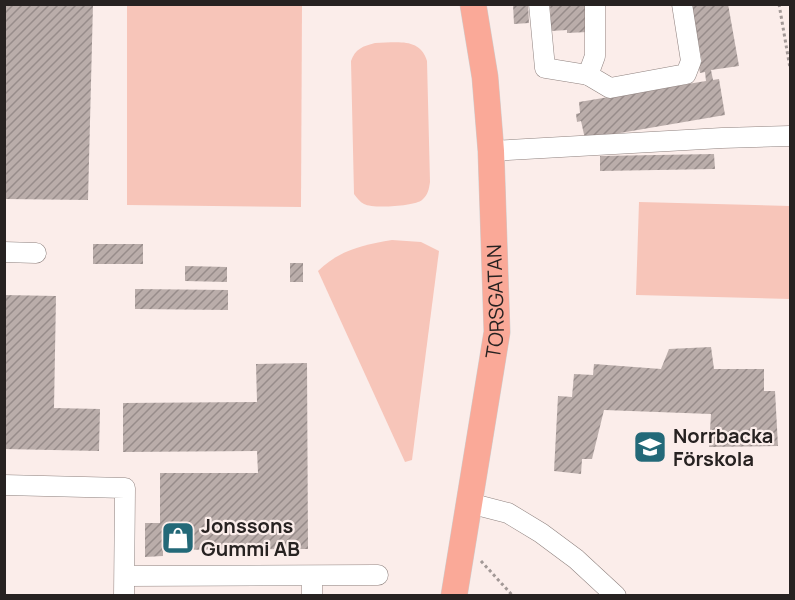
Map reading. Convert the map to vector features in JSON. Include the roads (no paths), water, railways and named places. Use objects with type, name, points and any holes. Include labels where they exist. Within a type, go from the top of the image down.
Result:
[{"type":"main road","name":"TORSGATAN","points":[[454,596],[497,332],[491,151],[485,77],[473,4]]},
{"type":"street","points":[[539,4],[545,68],[588,75],[610,88],[686,74],[691,61],[682,4]]},
{"type":"street","points":[[588,75],[595,56],[596,4]]},
{"type":"street","points":[[491,151],[790,136]]},
{"type":"street","points":[[4,252],[36,253]]},
{"type":"street","points":[[4,485],[125,488],[125,586],[312,576],[378,576]]},
{"type":"street","points":[[469,503],[508,513],[541,533],[576,559],[616,596]]},
{"type":"street","points":[[312,576],[312,596]]},
{"type":"place","name":"Norrbacka Förskola","points":[[650,447]]},
{"type":"place","name":"Jonssons Gummi AB","points":[[178,538]]}]
